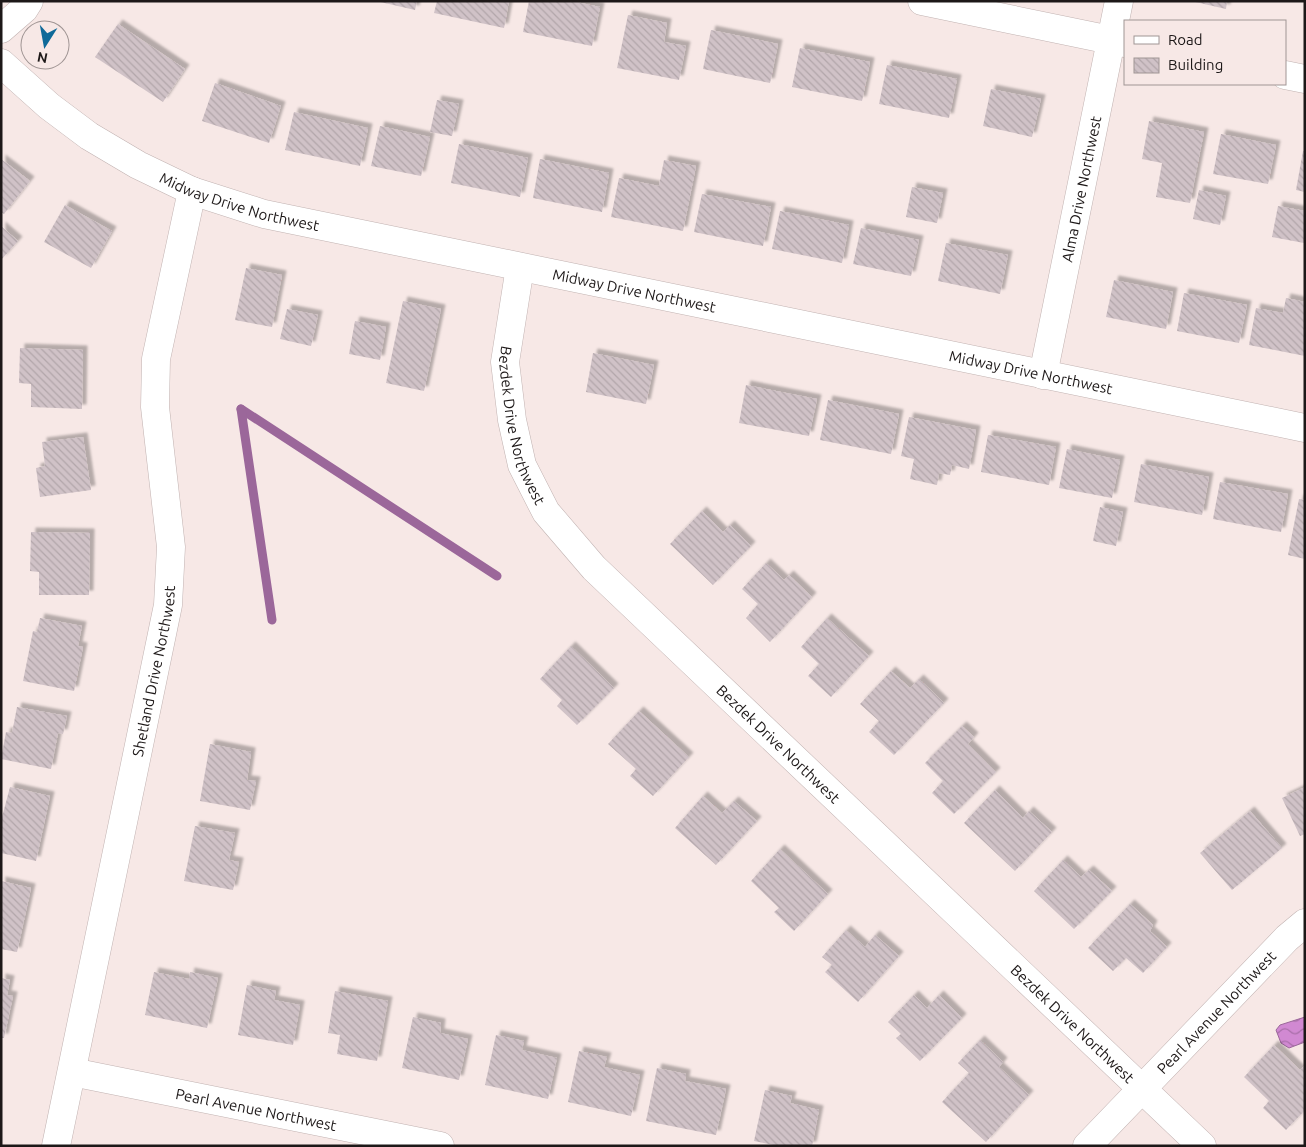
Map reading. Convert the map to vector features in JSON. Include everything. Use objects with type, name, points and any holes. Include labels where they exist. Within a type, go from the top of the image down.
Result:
[{"type":"street","points":[[1,29],[24,9],[29,1]]},
{"type":"street","points":[[922,1],[1118,41]]},
{"type":"street","name":"Alma Drive Northwest","points":[[1043,375],[1118,41],[1119,1]]},
{"type":"street","name":"Midway Drive Northwest","points":[[1,63],[49,106],[89,136],[138,165],[192,191],[264,214],[1305,428]]},
{"type":"street","points":[[1286,75],[1305,79]]},
{"type":"street","name":"Shetland Drive Northwest","points":[[56,1146],[168,605],[171,547],[155,407],[156,359],[192,191]]},
{"type":"street","name":"Bezdek Drive Northwest","points":[[520,267],[505,362],[512,420],[522,465],[546,512],[594,568],[1202,1146]]},
{"type":"street","name":"Pearl Avenue Northwest","points":[[1087,1146],[1288,938],[1305,923]]},
{"type":"street","name":"Pearl Avenue Northwest","points":[[72,1072],[440,1146]]},
{"type":"water","points":[[1305,1017],[1305,1042],[1289,1048],[1281,1043],[1276,1030],[1280,1025]]},
{"type":"building","points":[[376,1],[417,1],[415,10]]},
{"type":"building","points":[[437,1],[509,1],[504,28],[434,13]]},
{"type":"building","points":[[529,1],[571,1],[600,7],[592,46],[523,32]]},
{"type":"building","points":[[1191,1],[1227,1],[1226,9]]},
{"type":"building","points":[[628,15],[667,23],[664,42],[686,46],[679,80],[617,68]]},
{"type":"building","points":[[118,24],[185,69],[163,102],[95,57]]},
{"type":"building","points":[[711,30],[778,44],[770,83],[703,69]]},
{"type":"building","points":[[800,48],[870,62],[862,101],[792,87]]},
{"type":"building","points":[[887,65],[957,79],[949,118],[879,104]]},
{"type":"building","points":[[215,83],[281,106],[269,143],[202,121]]},
{"type":"building","points":[[991,89],[1041,99],[1032,137],[983,126]]},
{"type":"building","points":[[437,100],[459,104],[452,136],[430,132]]},
{"type":"building","points":[[294,112],[368,128],[360,166],[285,150]]},
{"type":"building","points":[[1149,121],[1204,132],[1190,203],[1156,197],[1162,163],[1142,159]]},
{"type":"building","points":[[380,126],[430,137],[421,176],[371,166]]},
{"type":"building","points":[[1221,134],[1276,145],[1268,184],[1213,174]]},
{"type":"building","points":[[459,144],[528,158],[520,197],[451,183]]},
{"type":"building","points":[[1303,151],[1305,151],[1305,192],[1296,190]]},
{"type":"building","points":[[1,159],[30,181],[4,214],[1,212]]},
{"type":"building","points":[[540,159],[609,173],[602,212],[533,198]]},
{"type":"building","points":[[664,160],[696,166],[683,231],[611,217],[619,178],[659,186]]},
{"type":"building","points":[[912,187],[943,193],[937,223],[906,217]]},
{"type":"building","points":[[1199,190],[1226,196],[1220,225],[1193,219]]},
{"type":"building","points":[[702,194],[771,207],[763,246],[694,232]]},
{"type":"building","points":[[65,205],[112,231],[91,268],[44,242]]},
{"type":"building","points":[[1278,206],[1305,211],[1304,243],[1272,237]]},
{"type":"building","points":[[780,211],[849,225],[842,263],[772,249]]},
{"type":"building","points":[[1,226],[18,241],[1,260]]},
{"type":"building","points":[[861,228],[919,240],[911,276],[853,264]]},
{"type":"building","points":[[946,243],[1008,255],[1000,294],[938,281]]},
{"type":"building","points":[[246,268],[282,275],[272,327],[235,320]]},
{"type":"building","points":[[1114,280],[1173,292],[1166,329],[1106,317]]},
{"type":"building","points":[[1184,293],[1247,305],[1239,343],[1177,331]]},
{"type":"building","points":[[1286,298],[1305,302],[1305,356],[1249,345],[1256,308],[1283,313]]},
{"type":"building","points":[[403,301],[441,309],[424,391],[386,383]]},
{"type":"building","points":[[287,309],[318,315],[311,346],[280,339]]},
{"type":"building","points":[[355,321],[386,327],[380,360],[349,354]]},
{"type":"building","points":[[20,348],[83,350],[82,409],[31,407],[31,384],[19,383]]},
{"type":"building","points":[[593,353],[654,365],[646,404],[586,392]]},
{"type":"building","points":[[746,385],[817,399],[809,436],[739,423]]},
{"type":"building","points":[[828,400],[899,414],[891,454],[820,440]]},
{"type":"building","points":[[909,417],[976,430],[969,469],[952,465],[950,475],[939,473],[937,485],[910,479],[914,459],[901,456]]},
{"type":"building","points":[[988,435],[1056,447],[1049,485],[981,472]]},
{"type":"building","points":[[83,437],[91,490],[40,497],[36,468],[45,466],[42,442]]},
{"type":"building","points":[[1067,449],[1120,460],[1112,498],[1059,488]]},
{"type":"building","points":[[1141,464],[1209,477],[1202,515],[1134,502]]},
{"type":"building","points":[[1220,482],[1288,494],[1281,532],[1213,519]]},
{"type":"building","points":[[1299,499],[1305,500],[1305,559],[1288,555]]},
{"type":"building","points":[[1100,507],[1123,512],[1116,546],[1093,541]]},
{"type":"building","points":[[702,511],[723,532],[730,525],[751,546],[713,585],[670,544]]},
{"type":"building","points":[[31,532],[90,533],[89,595],[39,595],[39,572],[30,571]]},
{"type":"building","points":[[766,563],[784,580],[789,575],[812,597],[770,642],[746,618],[758,604],[742,589]]},
{"type":"building","points":[[40,618],[82,626],[78,646],[83,647],[74,691],[23,681],[33,631],[37,632]]},
{"type":"building","points":[[827,618],[869,656],[831,697],[808,676],[819,664],[801,647]]},
{"type":"building","points":[[571,646],[614,688],[577,725],[557,706],[562,700],[540,679]]},
{"type":"building","points":[[891,671],[910,688],[919,679],[944,703],[894,755],[869,732],[879,721],[860,704]]},
{"type":"building","points":[[17,707],[67,716],[63,734],[58,733],[51,769],[1,759],[6,732],[12,733]]},
{"type":"building","points":[[639,711],[689,757],[653,796],[630,776],[636,769],[608,744]]},
{"type":"building","points":[[962,726],[974,737],[968,744],[996,772],[954,814],[932,793],[943,781],[925,763]]},
{"type":"building","points":[[210,744],[251,752],[247,780],[256,781],[250,810],[200,801]]},
{"type":"building","points":[[10,787],[50,796],[36,861],[1,853],[1,821]]},
{"type":"building","points":[[1305,787],[1305,834],[1300,836],[1282,798]]},
{"type":"building","points":[[995,790],[1023,818],[1029,811],[1052,832],[1015,871],[964,823]]},
{"type":"building","points":[[703,796],[722,813],[734,801],[757,821],[716,865],[675,828]]},
{"type":"building","points":[[1250,811],[1282,848],[1232,890],[1200,853]]},
{"type":"building","points":[[195,826],[235,833],[229,860],[239,862],[233,890],[184,881]]},
{"type":"building","points":[[780,849],[828,894],[794,931],[774,912],[779,908],[751,881]]},
{"type":"building","points":[[1063,860],[1081,877],[1089,870],[1112,891],[1074,929],[1034,891]]},
{"type":"building","points":[[1,881],[31,888],[17,952],[1,949]]},
{"type":"building","points":[[1130,904],[1153,925],[1150,931],[1167,947],[1143,973],[1126,958],[1113,971],[1088,948]]},
{"type":"building","points":[[846,930],[865,947],[875,935],[899,956],[858,1002],[825,972],[832,965],[822,957]]},
{"type":"building","points":[[154,972],[189,979],[190,972],[218,978],[207,1028],[145,1015]]},
{"type":"building","points":[[1,978],[10,980],[7,995],[13,996],[4,1038],[1,1038]]},
{"type":"building","points":[[247,985],[276,991],[274,1000],[300,1005],[293,1045],[238,1035]]},
{"type":"building","points":[[335,991],[388,1001],[377,1061],[337,1054],[340,1035],[328,1033]]},
{"type":"building","points":[[914,995],[927,1008],[939,995],[962,1018],[920,1061],[896,1038],[901,1034],[888,1022]]},
{"type":"building","points":[[413,1017],[441,1023],[440,1033],[468,1039],[459,1080],[402,1068]]},
{"type":"building","points":[[496,1035],[524,1041],[522,1050],[557,1058],[548,1099],[485,1085]]},
{"type":"building","points":[[980,1040],[1003,1062],[999,1067],[1029,1095],[986,1142],[942,1102],[969,1073],[958,1063]]},
{"type":"building","points":[[1274,1045],[1300,1070],[1305,1065],[1305,1110],[1286,1130],[1263,1108],[1269,1101],[1244,1077]]},
{"type":"building","points":[[579,1051],[607,1057],[604,1067],[640,1075],[631,1116],[568,1102]]},
{"type":"building","points":[[657,1068],[686,1074],[685,1081],[726,1089],[716,1135],[646,1121]]},
{"type":"building","points":[[765,1090],[792,1096],[790,1103],[819,1110],[812,1146],[778,1146],[754,1141]]},
{"type":"waterway","points":[[241,409],[497,576]]},
{"type":"waterway","points":[[241,409],[272,620]]}]
